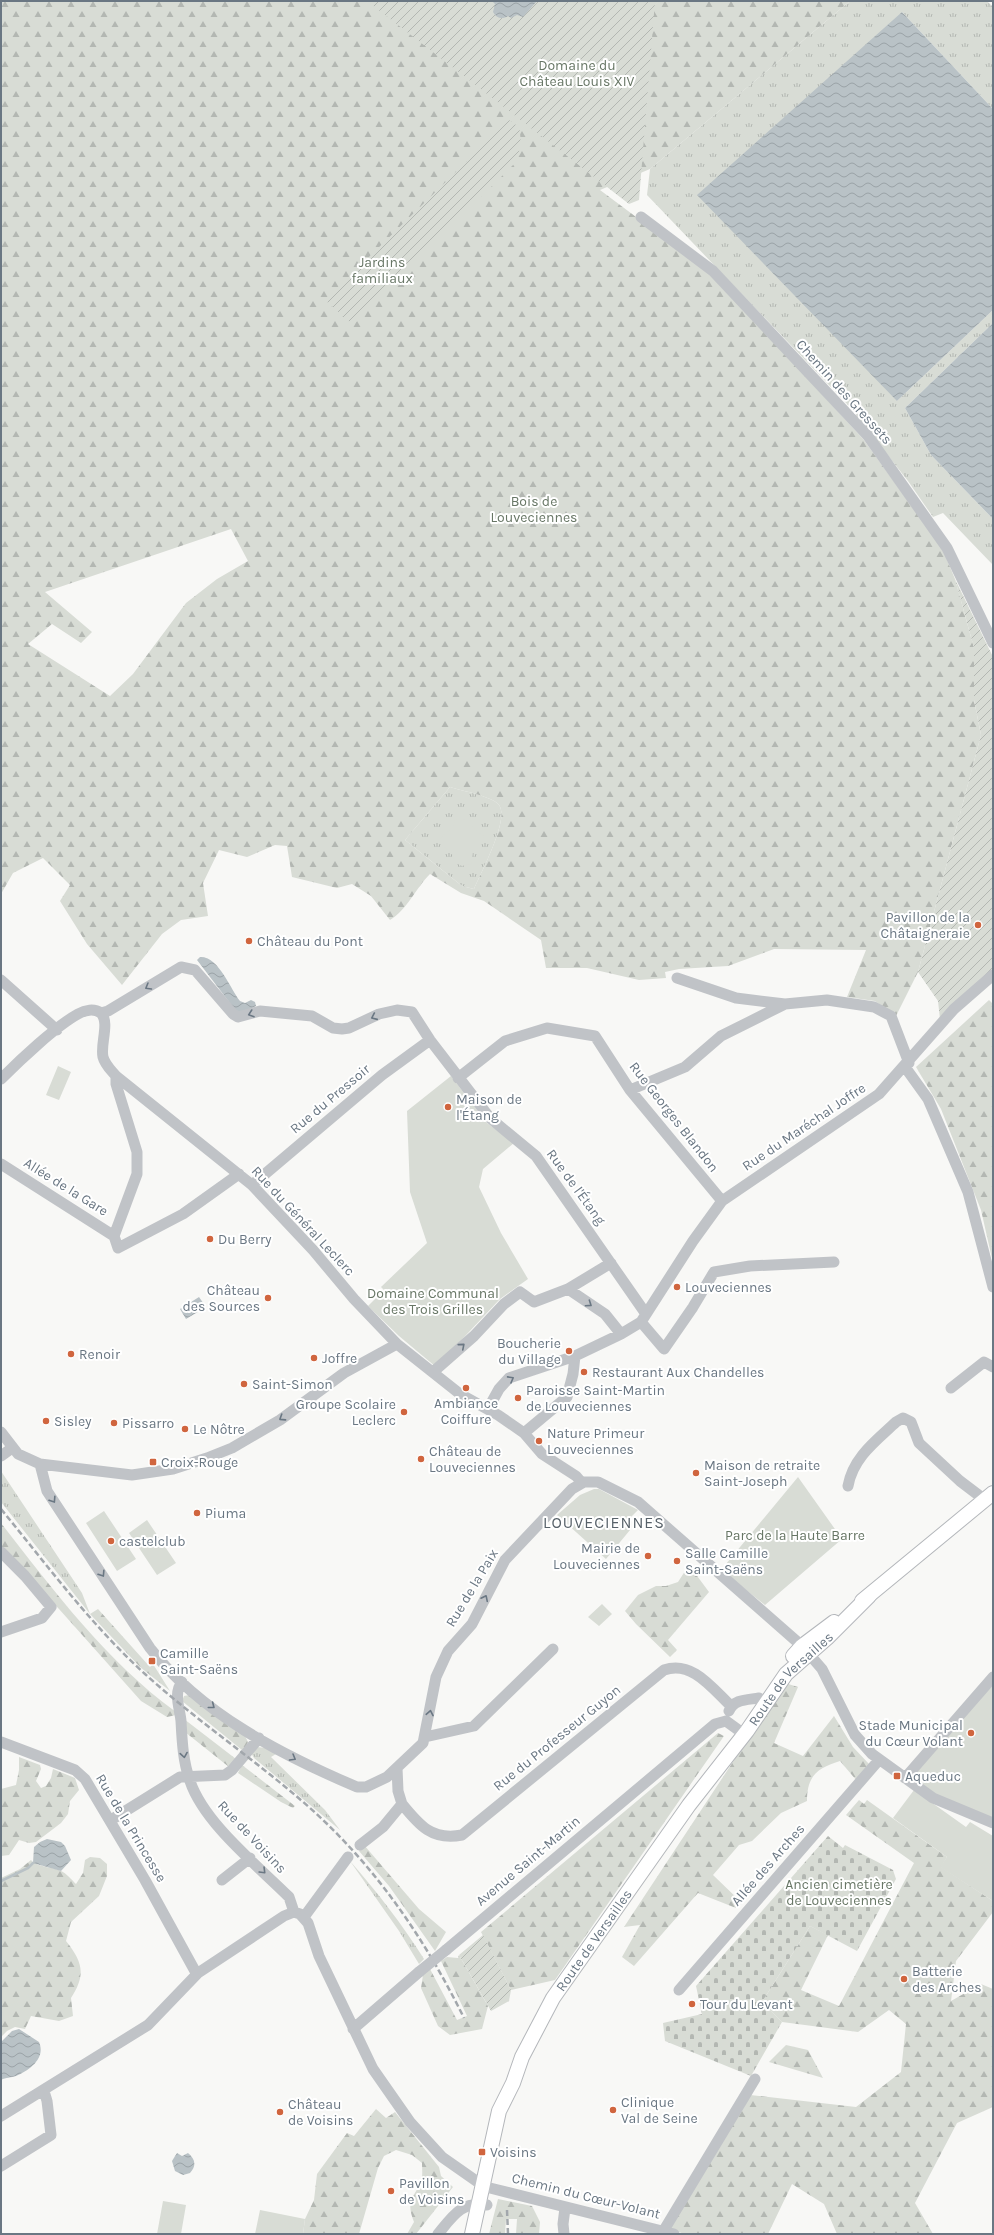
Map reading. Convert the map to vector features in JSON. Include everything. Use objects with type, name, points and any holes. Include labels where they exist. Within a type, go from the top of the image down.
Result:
[{"type":"main road","name":"Route de Versailles","points":[[472,2234],[486,2186],[499,2111],[513,2083],[522,2057],[553,1998],[689,1805],[736,1727],[759,1698],[805,1649],[989,1497]]},
{"type":"main road","name":"Route de Versailles","points":[[736,1727],[786,1674],[805,1649]]},
{"type":"main road","name":"Route de Versailles","points":[[480,2234],[482,2204]]},
{"type":"street","name":"Chemin des Gressets","points":[[642,216],[713,271],[868,436],[947,548],[993,643]]},
{"type":"street","name":"Rue de l'Étang","points":[[101,1013],[108,1011],[181,967],[195,970],[233,1014],[238,1017],[260,1011],[312,1016],[333,1028],[342,1029],[349,1028],[379,1014],[397,1010],[412,1012],[430,1040],[492,1121],[536,1156],[611,1263],[664,1349],[693,1307],[714,1272],[750,1266],[834,1262]]},
{"type":"street","name":"Rue du Maréchal Joffre","points":[[644,1318],[693,1241],[722,1201],[879,1094],[907,1065],[954,1009],[993,975]]},
{"type":"street","points":[[677,978],[736,998],[785,1004],[827,1000],[874,1007],[891,1016],[907,1065],[928,1099],[968,1192],[993,1287]]},
{"type":"street","points":[[1,980],[57,1030]]},
{"type":"street","points":[[630,1090],[684,1067],[721,1036],[785,1004]]},
{"type":"street","points":[[1,1079],[57,1030],[78,1014],[92,1010],[101,1013]]},
{"type":"street","name":"Rue du Général Leclerc","points":[[101,1013],[105,1021],[102,1046],[104,1058],[116,1076],[252,1185],[313,1250],[354,1299],[397,1344],[460,1394],[488,1409],[524,1433],[542,1454],[576,1476],[582,1483]]},
{"type":"street","name":"Rue Georges Blandon","points":[[458,1078],[505,1041],[547,1028],[595,1036],[630,1090],[722,1201]]},
{"type":"street","name":"Rue du Pressoir","points":[[252,1185],[382,1075],[430,1040]]},
{"type":"street","points":[[116,1076],[116,1084],[137,1152],[138,1174],[114,1236],[118,1248],[183,1214],[239,1174]]},
{"type":"street","name":"Allée de la Gare","points":[[1,1164],[114,1236]]},
{"type":"street","points":[[433,1372],[474,1336],[504,1304],[520,1292],[534,1302],[568,1289],[611,1263]]},
{"type":"street","points":[[568,1289],[605,1314],[621,1334]]},
{"type":"street","points":[[488,1409],[499,1389],[509,1378],[575,1356],[621,1334],[644,1318]]},
{"type":"street","points":[[1,1432],[12,1448],[26,1458],[40,1464],[132,1475],[173,1469],[232,1448],[280,1420],[344,1373],[397,1344]]},
{"type":"street","points":[[524,1433],[567,1397],[573,1374],[575,1356]]},
{"type":"street","points":[[951,1388],[984,1362],[993,1367]]},
{"type":"street","points":[[848,1486],[850,1476],[860,1457],[896,1422],[903,1418],[911,1422],[919,1443],[960,1481],[989,1497]]},
{"type":"street","points":[[1,1456],[12,1448]]},
{"type":"street","points":[[40,1464],[42,1478],[51,1498],[150,1648],[182,1682]]},
{"type":"street","points":[[582,1483],[598,1482],[638,1502],[805,1649],[826,1676],[855,1735],[879,1760],[933,1798],[993,1823]]},
{"type":"street","name":"Rue de la Paix","points":[[182,1682],[222,1714],[302,1763],[357,1787],[366,1787],[387,1776],[418,1749],[425,1737],[440,1664],[448,1651],[472,1624],[505,1560],[568,1493],[582,1483]]},
{"type":"street","points":[[1,1552],[51,1605],[49,1611],[42,1618],[1,1632]]},
{"type":"street","points":[[425,1737],[474,1726],[553,1649]]},
{"type":"street","name":"Rue du Professeur Guyon","points":[[402,1804],[426,1829],[441,1837],[462,1835],[664,1670],[674,1666],[683,1667],[694,1672],[732,1706]]},
{"type":"street","points":[[905,1778],[993,1677]]},
{"type":"street","name":"Rue de Voisins","points":[[182,1682],[177,1692],[188,1776],[197,1797],[214,1823],[289,1897],[373,2069],[410,2122],[442,2157],[486,2186]]},
{"type":"street","points":[[736,1727],[732,1706],[739,1701],[759,1698]]},
{"type":"street","name":"Avenue Saint-Martin","points":[[353,2029],[715,1724],[736,1727]]},
{"type":"street","points":[[111,1820],[180,1777],[225,1775],[232,1770],[259,1738]]},
{"type":"street","name":"Rue de la Princesse","points":[[1,1742],[75,1770],[91,1787],[195,1971],[198,1972]]},
{"type":"street","name":"Allée des Arches","points":[[679,1990],[879,1760]]},
{"type":"street","points":[[360,1846],[382,1827],[402,1804],[398,1791],[397,1768]]},
{"type":"street","points":[[1,2116],[44,2091],[148,2025],[198,1972],[284,1916],[299,1915],[348,1857]]},
{"type":"street","points":[[222,1880],[250,1858]]},
{"type":"street","points":[[669,2232],[755,2079]]},
{"type":"street","points":[[1,2166],[52,2135],[48,2101],[44,2091]]},
{"type":"street","name":"Chemin du Cœur-Volant","points":[[486,2186],[566,2208],[669,2232]]},
{"type":"street","points":[[438,2234],[459,2209],[482,2204]]},
{"type":"street","points":[[564,2234],[563,2224],[566,2208]]},
{"type":"green space","name":"Bois de Louveciennes","points":[[1,1],[850,1],[650,169],[600,190],[711,273],[864,440],[943,550],[955,579],[974,648],[974,700],[981,735],[918,972],[896,1016],[875,1001],[847,997],[866,950],[774,949],[728,966],[679,969],[665,972],[666,978],[639,980],[587,968],[546,968],[541,940],[484,901],[461,893],[430,874],[401,911],[390,920],[371,896],[352,884],[337,888],[292,877],[287,846],[275,845],[247,857],[219,850],[203,883],[208,916],[181,920],[162,934],[122,985],[87,944],[60,901],[70,885],[43,858],[13,873],[1,894]],"holes":[[[231,529],[248,561],[217,579],[186,603],[133,674],[110,696],[28,644],[52,624],[81,643],[92,632],[45,592]],[[450,787],[490,799],[499,805],[501,812],[501,822],[498,834],[474,889],[462,886],[405,840]]]},
{"type":"green space","name":"Domaine du Château Louis XIV","points":[[367,1],[655,1],[639,200],[629,204]]},
{"type":"green space","points":[[850,1],[987,1],[993,7],[993,109],[902,12],[897,401],[993,310],[993,323],[905,408],[931,455],[993,519],[993,565],[943,513],[933,517],[908,481],[849,406],[647,195],[650,169]]},
{"type":"green space","name":"Jardins familiaux","points":[[509,120],[519,127],[520,132],[519,153],[516,162],[353,325],[325,300]]},
{"type":"green space","points":[[955,579],[993,657],[993,973],[940,1019],[938,1001],[918,972],[981,735],[974,700],[974,648]]},
{"type":"green space","points":[[450,787],[490,799],[499,805],[501,812],[501,822],[498,834],[474,889],[462,886],[405,840]]},
{"type":"green space","points":[[463,819],[484,836],[482,844],[473,851],[471,864],[462,866],[456,863],[451,852],[441,845],[441,839],[452,828],[455,820]]},
{"type":"green space","points":[[989,1000],[993,1004],[993,1263],[981,1210],[941,1109],[916,1067]]},
{"type":"green space","points":[[58,1066],[71,1072],[59,1100],[46,1095]]},
{"type":"green space","name":"Domaine Communal des Trois Grilles","points":[[451,1076],[487,1123],[514,1143],[483,1169],[479,1187],[501,1233],[528,1279],[500,1299],[436,1367],[399,1336],[368,1306],[384,1290],[381,1287],[427,1243],[410,1192],[407,1111]]},
{"type":"green space","points":[[1,1471],[82,1593],[90,1614],[1,1502]]},
{"type":"green space","name":"Parc de la Haute Barre","points":[[798,1477],[842,1539],[765,1605],[721,1570]]},
{"type":"green space","points":[[594,1489],[599,1489],[638,1510],[629,1519],[635,1524],[606,1559],[557,1515],[580,1495]]},
{"type":"green space","name":"castelclub","points":[[104,1511],[136,1559],[117,1571],[86,1523]]},
{"type":"green space","name":"castelclub","points":[[147,1520],[176,1563],[157,1575],[129,1533]]},
{"type":"green space","points":[[1,1523],[82,1624],[127,1671],[176,1712],[176,1715],[167,1717],[141,1701],[59,1609],[1,1549]]},
{"type":"green space","points":[[689,1565],[709,1592],[668,1640],[677,1650],[670,1657],[636,1624],[625,1611],[638,1595],[656,1586],[666,1586],[678,1582]]},
{"type":"green space","points":[[602,1604],[612,1614],[599,1626],[588,1617]]},
{"type":"green space","points":[[98,1609],[150,1667],[153,1664],[170,1691],[140,1667],[90,1614]]},
{"type":"green space","points":[[785,1683],[798,1687],[774,1743],[803,1756],[834,1716],[853,1747],[869,1764],[857,1781],[840,1761],[820,1770],[815,1774],[809,1785],[807,1801],[781,1813],[752,1841],[739,1845],[713,1875],[740,1901],[736,1908],[698,1893],[634,1966],[622,1957],[640,1925],[624,1927]]},
{"type":"green space","name":"Stade Municipal du Cœur Volant","points":[[993,1684],[993,1821],[938,1796],[915,1780],[915,1773]]},
{"type":"green space","points":[[189,1695],[245,1736],[248,1742],[245,1749],[242,1750],[182,1701],[184,1696]]},
{"type":"green space","points":[[184,1719],[236,1759],[229,1767],[185,1732]]},
{"type":"green space","points":[[718,1733],[724,1736],[555,1980],[511,1990],[481,1932]]},
{"type":"green space","points":[[257,1747],[266,1748],[276,1754],[271,1757],[325,1810],[340,1830],[254,1758],[251,1753]]},
{"type":"green space","points":[[19,1757],[40,1765],[41,1769],[36,1781],[41,1788],[46,1786],[51,1778],[53,1769],[75,1778],[79,1790],[70,1801],[68,1814],[61,1823],[36,1842],[29,1843],[19,1840],[9,1855],[1,1856],[1,1789],[16,1785],[19,1770]]},
{"type":"green space","points":[[242,1765],[295,1806],[293,1808],[281,1802],[238,1773]]},
{"type":"green space","points":[[914,1790],[966,1827],[970,1822],[993,1836],[993,1901],[940,1867],[947,1857],[893,1818]]},
{"type":"green space","points":[[859,1800],[864,1804],[867,1800],[947,1857],[941,1867],[993,1901],[993,1912],[956,1961],[951,2001],[981,1984],[993,1989],[993,2107],[957,2123],[915,2203],[933,2234],[837,2234],[824,2204],[792,2184],[768,2234],[684,2234],[669,2228],[750,2095],[856,2107],[901,2072],[906,2024],[889,2010],[858,2032],[782,2022],[762,2002],[810,1926],[828,1935],[801,1990],[839,2006],[914,1863],[846,1815]]},
{"type":"green space","name":"Ancien cimetière de Louveciennes","points":[[828,1836],[843,1848],[845,1845],[893,1870],[896,1879],[857,1951],[810,1926],[762,2002],[782,2022],[751,2076],[665,2041],[663,2023],[702,2014],[696,1986]]},
{"type":"green space","points":[[364,1845],[419,1909],[446,1932],[435,1951],[389,1886],[359,1851]]},
{"type":"green space","points":[[90,1857],[100,1858],[107,1864],[107,1876],[99,1896],[71,1922],[66,1941],[79,1962],[80,1969],[79,1982],[71,1998],[73,2016],[59,2021],[31,2016],[25,2029],[15,2027],[7,2031],[1,2037],[1,1878],[20,1869],[31,1860],[41,1866],[63,1872],[76,1884],[83,1873],[85,1860]]},
{"type":"green space","points":[[350,1861],[389,1909],[416,1946],[424,1959],[419,1964],[399,1931]]},
{"type":"green space","points":[[483,1935],[511,1990],[509,2001],[491,2011],[459,1955]]},
{"type":"green space","points":[[459,1955],[488,2006],[482,2029],[450,2035],[438,2026],[421,1988],[423,1975],[430,1969],[457,2020],[467,2016],[441,1961],[447,1957],[458,1958]]},
{"type":"green space","points":[[786,2045],[808,2050],[823,2078],[769,2062]]},
{"type":"green space","points":[[376,2109],[386,2118],[395,2112],[439,2167],[441,2176],[453,2187],[416,2234],[407,2234],[414,2222],[410,2205],[421,2182],[422,2163],[412,2155],[396,2150],[384,2156],[378,2168],[359,2234],[303,2234],[305,2219],[314,2200],[317,2174],[347,2133],[354,2136]]},
{"type":"green space","points":[[498,2199],[532,2206],[540,2222],[539,2234],[516,2234],[517,2219],[506,2219],[505,2234],[489,2234]]},
{"type":"green space","points":[[163,2201],[186,2205],[181,2234],[157,2234]]},
{"type":"green space","points":[[260,2210],[305,2219],[303,2234],[255,2234]]},
{"type":"water","points":[[492,1],[537,1],[523,17],[517,15],[511,18],[508,16],[499,18],[493,12],[495,4]]},
{"type":"water","points":[[902,12],[993,109],[993,310],[897,401],[697,195]]},
{"type":"water","points":[[993,323],[993,519],[931,455],[905,408]]},
{"type":"water","points":[[200,957],[213,961],[240,1001],[245,1003],[251,1000],[255,1002],[256,1006],[243,1013],[236,1011],[197,960]]},
{"type":"water","points":[[199,1297],[206,1307],[186,1319],[180,1309]]},
{"type":"water","points":[[47,1839],[61,1842],[65,1846],[71,1860],[61,1871],[33,1863],[34,1847]]},
{"type":"water","points":[[19,2029],[39,2042],[41,2048],[40,2053],[35,2063],[31,2067],[16,2076],[1,2080],[1,2042],[12,2031]]},
{"type":"water","points":[[177,2153],[182,2156],[188,2153],[192,2158],[194,2167],[190,2173],[183,2175],[175,2171],[172,2161]]},
{"type":"waterway","points":[[1,1881],[28,1868],[33,1863]]},
{"type":"railway","points":[[1,1509],[70,1594],[125,1655],[165,1692],[310,1808],[356,1855],[416,1932],[464,2018]]},
{"type":"railway","points":[[507,2210],[508,2234]]},
{"type":"place","name":"Pavillon de la Châtaigneraie","points":[[978,925]]},
{"type":"place","name":"Château du Pont","points":[[249,941]]},
{"type":"place","name":"Maison de l'Étang","points":[[448,1107]]},
{"type":"place","name":"Du Berry","points":[[210,1239]]},
{"type":"place","name":"Louveciennes","points":[[677,1287]]},
{"type":"place","name":"Château des Sources","points":[[268,1298]]},
{"type":"place","name":"Boucherie du Village","points":[[569,1351]]},
{"type":"place","name":"Renoir","points":[[71,1354]]},
{"type":"place","name":"Joffre","points":[[314,1358]]},
{"type":"place","name":"Restaurant Aux Chandelles","points":[[584,1372]]},
{"type":"place","name":"Saint-Simon","points":[[244,1384]]},
{"type":"place","name":"Ambiance Coiffure","points":[[466,1388]]},
{"type":"place","name":"Paroisse Saint-Martin de Louveciennes","points":[[518,1398]]},
{"type":"place","name":"Groupe Scolaire Leclerc","points":[[404,1412]]},
{"type":"place","name":"Sisley","points":[[46,1421]]},
{"type":"place","name":"Pissarro","points":[[114,1423]]},
{"type":"place","name":"Le Nôtre","points":[[185,1429]]},
{"type":"place","name":"Nature Primeur Louveciennes","points":[[539,1441]]},
{"type":"place","name":"Château de Louveciennes","points":[[421,1459]]},
{"type":"place","name":"Croix-Rouge","points":[[153,1462]]},
{"type":"place","name":"Maison de retraite Saint-Joseph","points":[[696,1473]]},
{"type":"place","name":"Piuma","points":[[197,1513]]},
{"type":"place","name":"castelclub","points":[[111,1541]]},
{"type":"place","name":"Mairie de Louveciennes","points":[[648,1556]]},
{"type":"place","name":"Salle Camille Saint-Saëns","points":[[677,1561]]},
{"type":"place","name":"Camille Saint-Saëns","points":[[152,1661]]},
{"type":"place","name":"Stade Municipal du Cœur Volant","points":[[971,1733]]},
{"type":"place","name":"Aqueduc","points":[[897,1776]]},
{"type":"place","name":"Batterie des Arches","points":[[904,1979]]},
{"type":"place","name":"Tour du Levant","points":[[692,2004]]},
{"type":"place","name":"Clinique Val de Seine","points":[[613,2110]]},
{"type":"place","name":"Château de Voisins","points":[[280,2112]]},
{"type":"place","name":"Voisins","points":[[482,2152]]},
{"type":"place","name":"Pavillon de Voisins","points":[[391,2191]]},
{"type":"district","name":"LOUVECIENNES","points":[[604,1522]]}]
